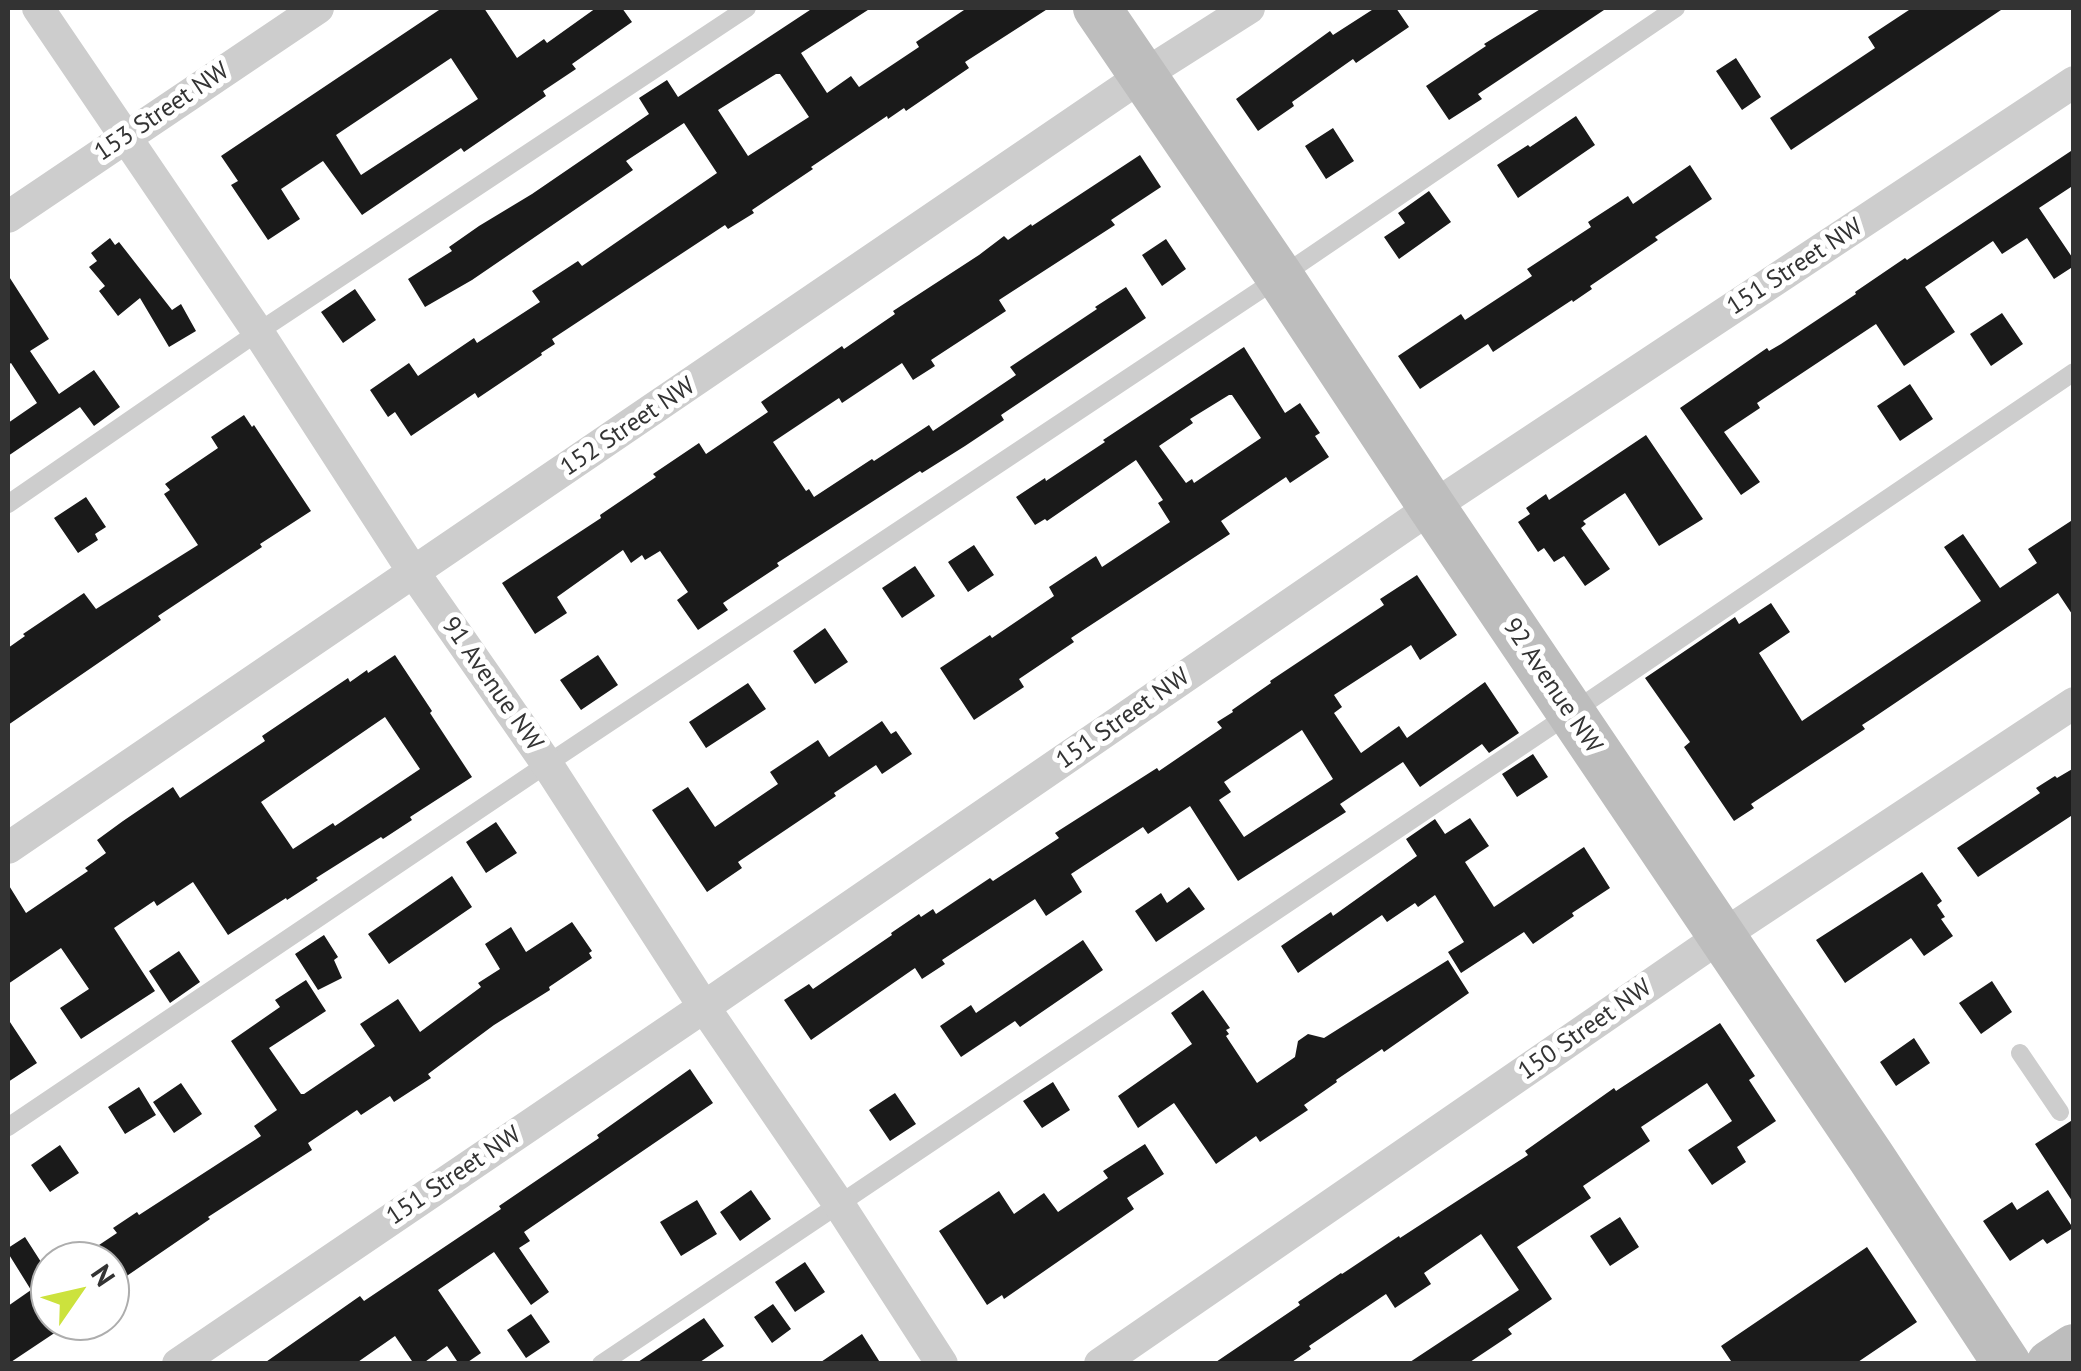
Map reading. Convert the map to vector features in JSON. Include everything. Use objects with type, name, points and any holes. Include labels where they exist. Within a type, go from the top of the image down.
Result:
[{"type":"street","name":"91 Avenue NW","points":[[38,8],[258,332],[414,573],[547,764],[942,1364]]},
{"type":"street","name":"153 Street NW","points":[[8,217],[318,8]]},
{"type":"street","name":"92 Avenue NW","points":[[1097,8],[2008,1364]]},
{"type":"street","name":"152 Street NW","points":[[8,848],[1142,76],[1248,8]]},
{"type":"street","name":"151 Street NW","points":[[178,1364],[1432,507],[2074,82]]},
{"type":"street","name":"150 Street NW","points":[[1100,1364],[1720,936],[2074,703]]},
{"type":"street","points":[[2050,1364],[2074,1348]]},
{"type":"lane","points":[[8,504],[258,332],[747,8]]},
{"type":"lane","points":[[8,1127],[1676,8]]},
{"type":"lane","points":[[600,1364],[2074,372]]},
{"type":"lane","points":[[2020,1054],[2060,1112]]},
{"type":"building","points":[[442,8],[484,8],[517,58],[544,39],[547,43],[596,8],[622,8],[632,22],[572,64],[576,69],[543,91],[546,96],[362,215],[323,161],[281,189],[300,219],[268,240],[231,185],[238,181],[221,156]],"holes":[[[451,58],[478,99],[361,175],[336,135]]]},
{"type":"building","points":[[813,8],[871,8],[801,53],[827,93],[851,76],[859,87],[919,47],[916,42],[967,8],[1049,8],[965,62],[969,68],[906,111],[904,108],[888,119],[887,116],[811,167],[752,210],[754,213],[728,229],[725,225],[552,339],[555,344],[542,355],[478,398],[475,393],[411,436],[395,412],[388,417],[370,390],[409,363],[418,376],[474,338],[477,343],[540,302],[532,291],[578,261],[582,266],[717,173],[684,123],[626,161],[633,170],[472,280],[425,307],[408,279],[452,251],[449,247],[479,226],[649,114],[639,98],[667,80],[678,97]],"holes":[[[780,74],[809,117],[748,156],[718,110]]]},
{"type":"building","points":[[1375,8],[1396,8],[1409,27],[1356,63],[1353,59],[1258,131],[1236,99],[1330,31],[1333,35]]},
{"type":"building","points":[[1542,8],[1607,8],[1478,94],[1482,99],[1449,120],[1426,86]]},
{"type":"building","points":[[1912,8],[2004,8],[1791,150],[1770,118],[1875,48],[1868,37]]},
{"type":"building","points":[[1736,58],[1761,97],[1742,110],[1716,71]]},
{"type":"building","points":[[1576,116],[1595,145],[1518,198],[1497,165]]},
{"type":"building","points":[[1333,128],[1354,161],[1326,179],[1305,146]]},
{"type":"building","points":[[2074,149],[2074,185],[2039,208],[2074,260],[2074,266],[2054,279],[2027,238],[2002,254],[1993,241],[1925,287],[1955,332],[1904,366],[1876,324],[1757,403],[1760,408],[1724,432],[1760,482],[1741,495],[1680,408]]},
{"type":"building","points":[[1140,155],[1161,187],[1111,220],[1115,225],[999,300],[1006,311],[931,360],[935,366],[913,380],[902,363],[842,403],[839,398],[773,442],[814,497],[929,425],[933,431],[1016,375],[1010,367],[1126,287],[1146,318],[1001,415],[1004,420],[965,446],[777,563],[779,566],[723,603],[728,610],[698,630],[677,600],[688,592],[660,551],[645,560],[642,555],[631,563],[623,550],[557,597],[567,613],[535,634],[502,583],[601,518],[600,515],[656,477],[653,474],[699,443],[706,454],[768,412],[761,402],[842,346],[844,349],[1004,236],[1008,240],[1032,226]]},
{"type":"building","points":[[1690,165],[1712,199],[1655,237],[1658,240],[1573,302],[1493,352],[1488,344],[1420,389],[1398,356],[1461,314],[1465,320],[1532,276],[1527,269],[1591,227],[1588,222],[1628,196],[1633,204]]},
{"type":"building","points":[[1429,191],[1451,222],[1399,259],[1384,237],[1405,223],[1398,213]]},
{"type":"building","points":[[110,238],[115,245],[119,242],[172,310],[181,304],[196,331],[169,347],[140,298],[118,316],[99,291],[105,286],[89,267],[97,261],[91,253]]},
{"type":"building","points":[[1166,239],[1186,269],[1162,286],[1142,255]]},
{"type":"building","points":[[8,275],[49,339],[30,351],[59,394],[94,370],[120,407],[94,426],[80,407],[8,456],[8,423],[37,403],[11,363],[8,365]]},
{"type":"building","points":[[355,289],[376,320],[343,343],[321,312]]},
{"type":"building","points":[[2002,313],[2023,344],[1991,366],[1970,334]]},
{"type":"building","points":[[1244,347],[1285,413],[1300,403],[1320,433],[1315,436],[1329,457],[1290,483],[1286,477],[1221,521],[1230,534],[1071,638],[1074,642],[1019,679],[1024,687],[974,720],[940,668],[1054,596],[1049,587],[1096,556],[1102,567],[1170,522],[1158,503],[1163,500],[1136,460],[1047,521],[1035,525],[1016,497],[1045,478],[1046,481]],"holes":[[[1232,395],[1261,438],[1194,483],[1192,479],[1186,483],[1159,446],[1193,423],[1190,419]]]},
{"type":"building","points":[[1910,384],[1933,419],[1900,441],[1877,406]]},
{"type":"building","points":[[244,415],[311,511],[8,725],[8,648],[84,593],[96,609],[198,545],[164,494],[170,490],[165,484],[218,448],[211,437]]},
{"type":"building","points":[[1646,435],[1703,519],[1659,546],[1625,493],[1583,521],[1586,524],[1581,528],[1610,569],[1585,586],[1564,556],[1554,562],[1544,548],[1538,552],[1518,522],[1530,514],[1526,508],[1546,494],[1549,500]]},
{"type":"building","points":[[86,497],[106,527],[95,534],[98,540],[78,553],[54,518]]},
{"type":"building","points":[[2074,519],[2074,617],[2058,593],[1862,725],[1865,729],[1751,804],[1754,808],[1734,821],[1684,747],[1690,742],[1645,678],[1735,617],[1739,624],[1771,603],[1790,632],[1759,653],[1802,721],[1981,601],[1944,547],[1963,534],[2000,588],[2037,563],[2028,549]]},
{"type":"building","points":[[974,545],[994,575],[968,592],[948,562]]},
{"type":"building","points":[[915,566],[935,596],[902,618],[882,588]]},
{"type":"building","points":[[1417,575],[1457,635],[1420,660],[1411,645],[1334,695],[1342,707],[1334,713],[1361,753],[1399,726],[1407,738],[1485,682],[1519,733],[1489,753],[1482,744],[1420,787],[1403,762],[1340,804],[1346,812],[1238,881],[1190,806],[1148,834],[1143,827],[1071,874],[1082,892],[1046,916],[1035,899],[942,960],[945,964],[922,979],[915,968],[811,1040],[784,1000],[809,984],[813,989],[919,914],[921,917],[933,909],[936,914],[990,878],[993,881],[1059,838],[1055,833],[1157,768],[1159,771],[1222,728],[1217,722],[1270,681],[1384,605],[1380,599]],"holes":[[[1302,730],[1333,779],[1244,837],[1219,800],[1231,792],[1224,782]]]},
{"type":"building","points":[[825,628],[848,662],[815,684],[793,651]]},
{"type":"building","points":[[395,655],[472,777],[383,839],[228,935],[193,882],[157,906],[154,901],[114,928],[155,991],[81,1039],[60,1008],[89,989],[61,948],[8,984],[8,884],[26,913],[88,871],[85,868],[106,853],[97,840],[123,821],[173,787],[180,798],[265,741],[262,736],[348,678],[350,682],[367,670],[368,673]],"holes":[[[385,717],[420,769],[293,849],[261,802]]]},
{"type":"building","points":[[598,655],[618,685],[581,710],[560,680]]},
{"type":"building","points":[[748,683],[766,709],[706,748],[689,722]]},
{"type":"building","points":[[882,721],[891,734],[896,731],[912,754],[882,774],[876,765],[834,793],[836,796],[738,862],[742,868],[707,892],[652,810],[688,787],[715,827],[778,784],[770,772],[818,740],[829,757]]},
{"type":"building","points":[[1533,754],[1548,777],[1517,797],[1502,774]]},
{"type":"building","points":[[2074,768],[2074,814],[1978,877],[1957,848],[2040,793],[2036,788]]},
{"type":"building","points":[[1470,818],[1489,846],[1465,862],[1494,907],[1584,847],[1610,888],[1533,944],[1524,932],[1461,973],[1448,952],[1464,942],[1435,895],[1387,922],[1382,915],[1298,973],[1281,946],[1331,912],[1333,916],[1417,856],[1406,839],[1435,819],[1445,834]]},
{"type":"building","points":[[496,822],[517,853],[486,873],[466,842]]},
{"type":"building","points":[[1922,872],[1942,901],[1937,905],[1945,917],[1941,919],[1953,936],[1924,956],[1911,938],[1845,983],[1816,940]]},
{"type":"building","points":[[452,876],[472,907],[389,964],[368,934]]},
{"type":"building","points":[[1189,887],[1205,909],[1156,942],[1135,911],[1161,893],[1167,903]]},
{"type":"building","points":[[572,922],[592,951],[592,958],[428,1074],[431,1078],[394,1102],[390,1096],[361,1115],[357,1110],[308,1143],[312,1150],[208,1217],[130,1274],[130,1241],[105,1241],[117,1233],[113,1228],[261,1136],[254,1126],[277,1110],[231,1041],[280,1007],[275,1000],[306,980],[326,1011],[269,1048],[304,1094],[375,1046],[360,1024],[398,999],[420,1032],[500,969],[485,944],[511,927],[526,952]]},
{"type":"building","points":[[324,935],[338,957],[334,960],[342,978],[318,990],[295,954]]},
{"type":"building","points":[[1083,940],[1103,970],[1020,1027],[1015,1021],[961,1057],[940,1026],[971,1005],[976,1013]]},
{"type":"building","points":[[179,951],[200,982],[170,1003],[149,971]]},
{"type":"building","points":[[1448,960],[1469,993],[1336,1080],[1304,1105],[1308,1110],[1260,1142],[1256,1136],[1216,1164],[1174,1103],[1138,1128],[1118,1096],[1192,1044],[1171,1013],[1203,990],[1230,1028],[1226,1036],[1257,1083],[1295,1057],[1298,1041],[1308,1034],[1324,1038]]},
{"type":"building","points":[[1992,981],[2012,1012],[1981,1034],[1959,1003]]},
{"type":"building","points":[[8,1019],[37,1063],[8,1082]]},
{"type":"building","points":[[1720,1023],[1755,1076],[1749,1080],[1776,1121],[1737,1147],[1746,1162],[1712,1185],[1688,1150],[1732,1121],[1707,1083],[1641,1127],[1650,1141],[1583,1186],[1591,1198],[1517,1247],[1552,1299],[1508,1329],[1512,1334],[1467,1364],[1407,1364],[1519,1290],[1481,1234],[1424,1273],[1431,1284],[1395,1308],[1386,1294],[1289,1364],[1213,1364],[1341,1273],[1528,1155],[1525,1151],[1614,1088],[1616,1091]]},
{"type":"building","points":[[1914,1038],[1930,1063],[1896,1086],[1880,1062]]},
{"type":"building","points":[[690,1069],[713,1103],[524,1232],[530,1241],[519,1248],[549,1292],[531,1305],[494,1252],[438,1290],[481,1353],[459,1364],[447,1346],[422,1364],[414,1364],[395,1336],[355,1364],[263,1364],[360,1296],[364,1301],[501,1209],[499,1206],[599,1138],[597,1135]]},
{"type":"building","points":[[1053,1082],[1070,1110],[1042,1128],[1023,1101]]},
{"type":"building","points":[[181,1083],[202,1114],[174,1133],[153,1102]]},
{"type":"building","points":[[139,1087],[156,1115],[125,1134],[108,1107]]},
{"type":"building","points":[[895,1093],[916,1124],[890,1141],[869,1110]]},
{"type":"building","points":[[2074,1119],[2074,1204],[2035,1144]]},
{"type":"building","points":[[1145,1144],[1164,1174],[1127,1198],[1134,1209],[1004,1299],[1002,1295],[987,1305],[939,1231],[999,1191],[1014,1214],[1044,1193],[1058,1212],[1108,1178],[1103,1171]]},
{"type":"building","points":[[60,1145],[79,1173],[50,1192],[31,1165]]},
{"type":"building","points":[[751,1190],[771,1219],[740,1241],[720,1212]]},
{"type":"building","points":[[2048,1190],[2073,1228],[2047,1244],[2043,1239],[2010,1261],[1983,1221],[2012,1202],[2017,1210]]},
{"type":"building","points":[[697,1200],[717,1234],[681,1256],[660,1222]]},
{"type":"building","points":[[1620,1217],[1639,1247],[1610,1266],[1590,1236]]},
{"type":"building","points":[[25,1237],[30,1245],[30,1288],[8,1253],[8,1248]]},
{"type":"building","points":[[1867,1247],[1917,1322],[1855,1364],[1733,1364],[1721,1346]]},
{"type":"building","points":[[805,1262],[825,1292],[795,1312],[775,1282]]},
{"type":"building","points":[[30,1291],[30,1341],[42,1341],[8,1364],[8,1306]]},
{"type":"building","points":[[773,1304],[791,1329],[772,1343],[754,1317]]},
{"type":"building","points":[[531,1314],[550,1342],[526,1358],[507,1330]]},
{"type":"building","points":[[704,1318],[724,1346],[697,1364],[635,1364]]},
{"type":"building","points":[[862,1334],[881,1364],[818,1364]]}]
